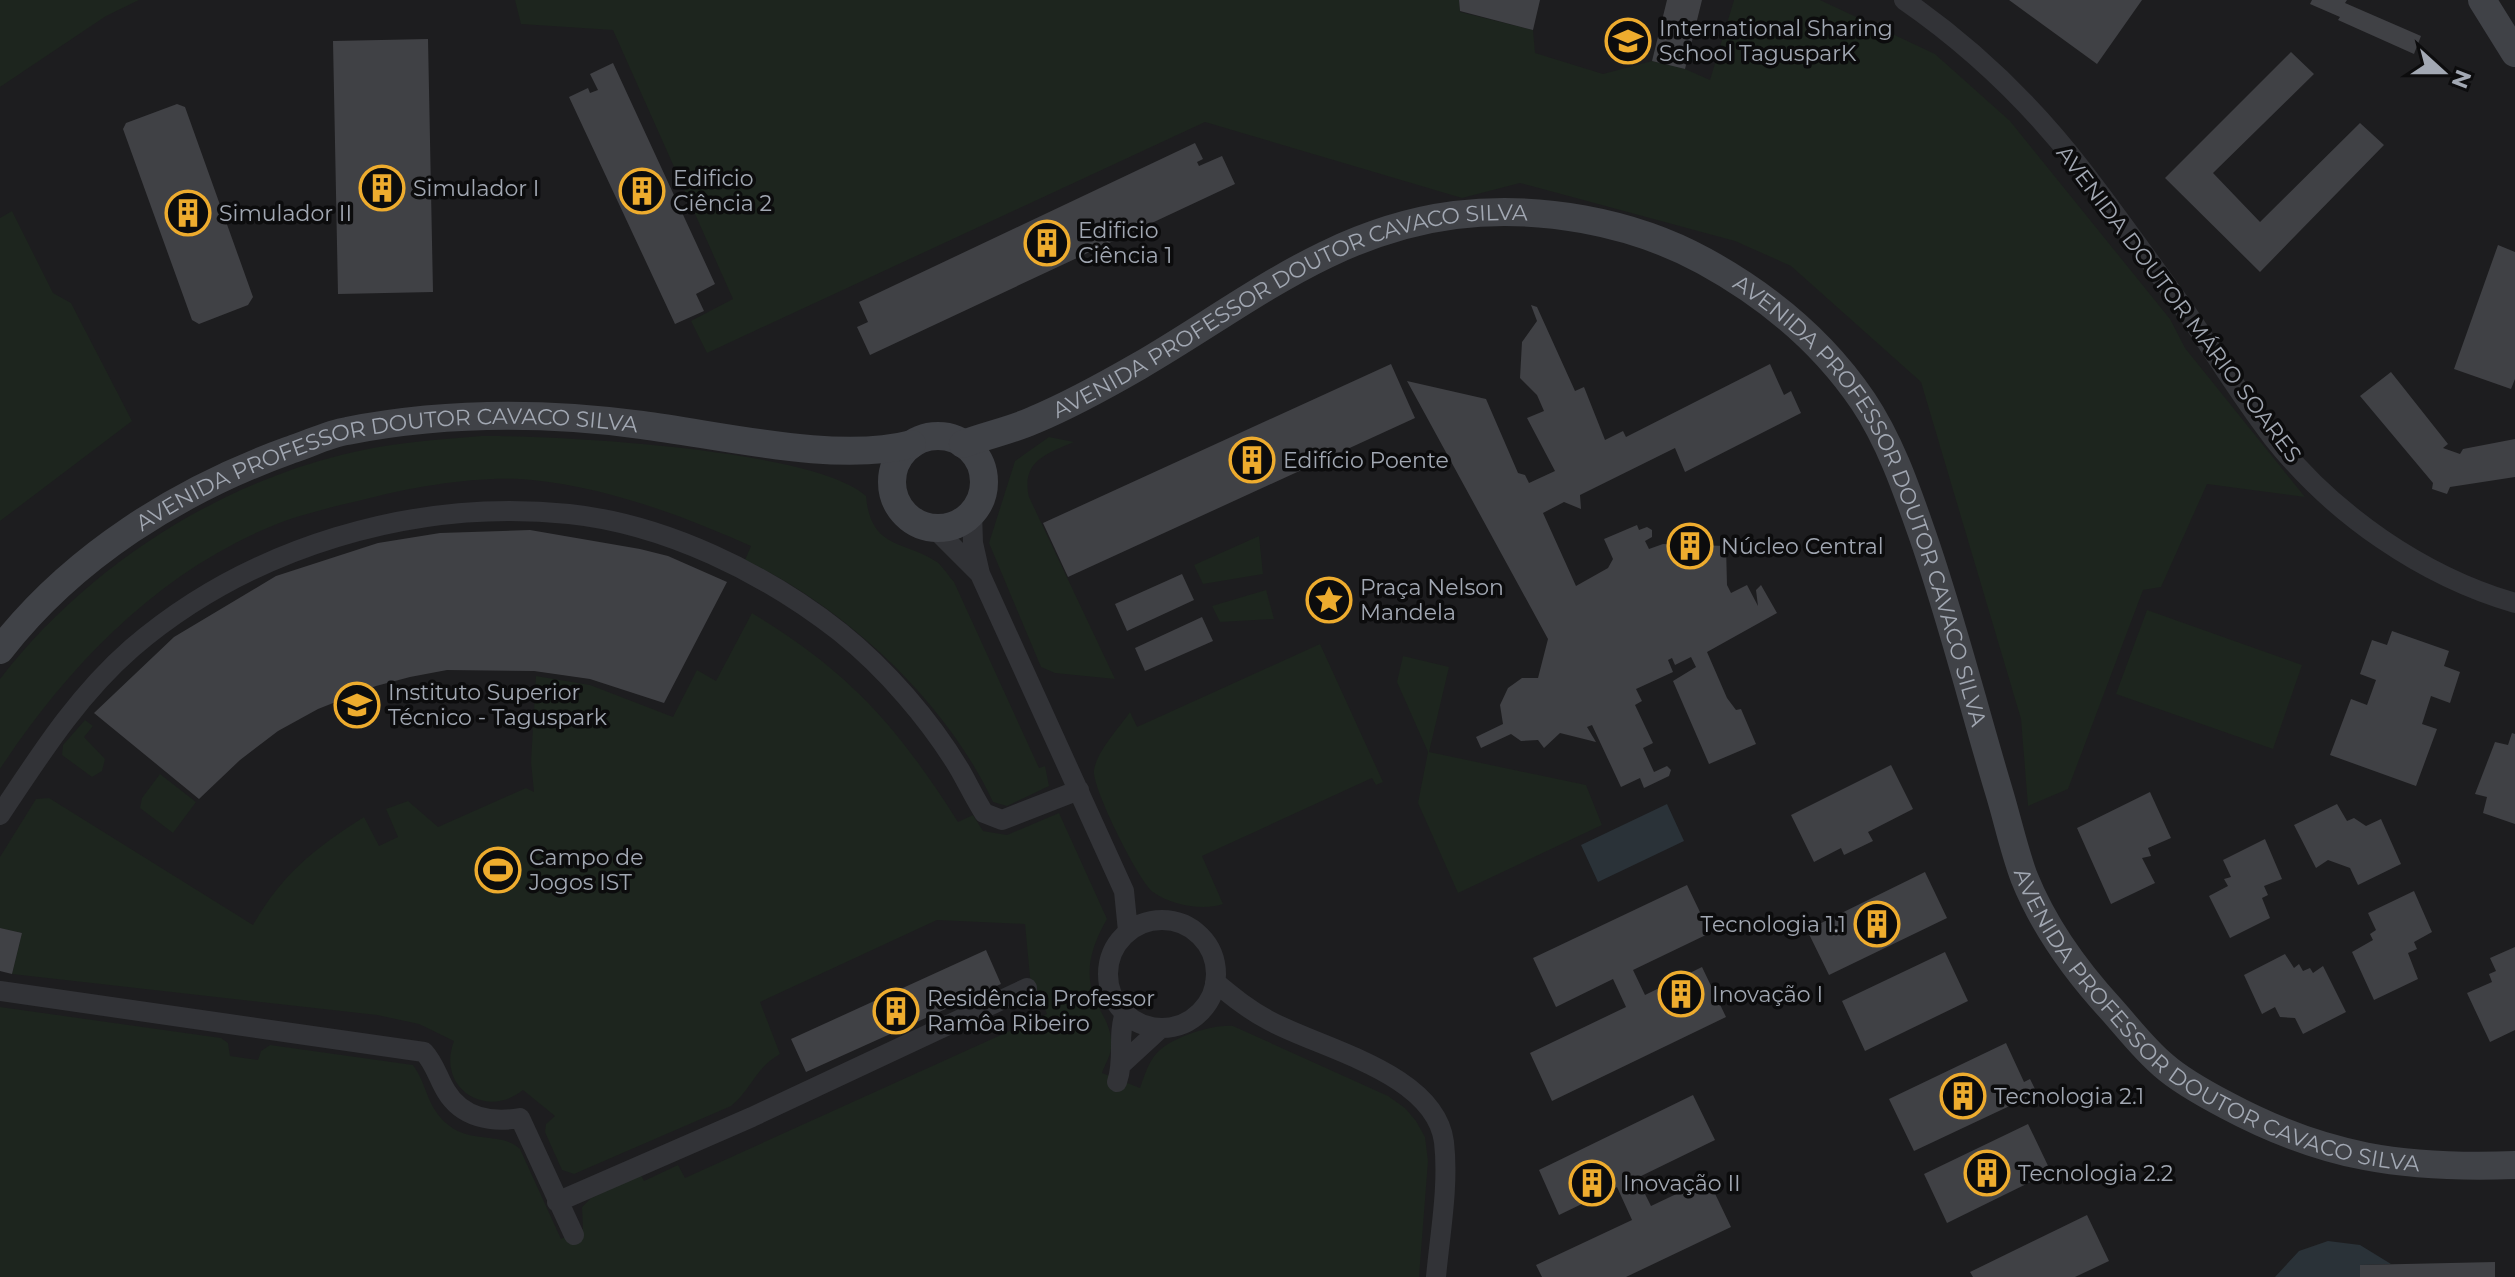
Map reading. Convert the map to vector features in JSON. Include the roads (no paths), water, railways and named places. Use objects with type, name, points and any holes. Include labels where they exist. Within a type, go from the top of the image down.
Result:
[{"type":"main road","points":[[2482,0],[2515,53]]},
{"type":"main road","name":"AVENIDA PROFESSOR DOUTOR CAVACO SILVA","points":[[963,444],[1032,421],[1137,367],[1241,299],[1304,263],[1356,240],[1407,224],[1495,212],[1546,214],[1639,232],[1688,252],[1738,279],[1782,313],[1836,367],[1863,402],[1885,439],[1939,584],[2024,876],[2051,933],[2092,988],[2163,1066],[2208,1095],[2282,1132],[2384,1162],[2440,1168],[2515,1165]]},
{"type":"main road","name":"AVENIDA PROFESSOR DOUTOR CAVACO SILVA","points":[[0,650],[56,590],[95,556],[148,518],[207,484],[345,431],[444,418],[534,415],[635,424],[867,453],[912,444]]},
{"type":"main road","name":"AVENIDA PROFESSOR DOUTOR CAVACO SILVA","points":[[983,479],[1000,451],[1032,421]]},
{"type":"main road","points":[[937,436],[963,444],[977,459],[983,479],[979,502],[972,512],[948,527],[934,528],[909,518],[893,495],[894,466],[912,444],[937,436]]},
{"type":"main road","name":"AVENIDA PROFESSOR DOUTOR CAVACO SILVA","points":[[821,449],[877,477],[893,495]]},
{"type":"street","name":"AVENIDA DOUTOR MÁRIO SOARES","points":[[1904,0],[1985,63],[2040,120],[2125,228],[2292,461],[2370,530],[2400,551],[2441,574],[2515,603]]},
{"type":"street","points":[[0,815],[79,700],[131,649],[178,612],[231,580],[302,547],[378,526],[445,515],[500,512],[570,514],[616,522],[722,560],[800,603],[841,633],[905,698],[939,738],[984,813],[993,819],[1002,820],[1079,790]]},
{"type":"street","points":[[972,512],[973,543],[980,574],[1124,891],[1128,931]]},
{"type":"street","points":[[934,528],[980,574]]},
{"type":"street","points":[[1124,891],[1157,920],[1189,926],[1204,939],[1213,956],[1215,982],[1201,1011],[1190,1020],[1161,1028],[1148,1026],[1125,1013],[1112,994],[1108,972],[1114,949],[1128,931],[1157,920]]},
{"type":"street","points":[[1215,982],[1238,1002],[1271,1022]]},
{"type":"street","points":[[557,1202],[752,1117],[1027,988]]},
{"type":"street","points":[[0,991],[424,1052],[446,1092],[459,1106],[478,1118],[499,1122],[520,1118],[574,1235]]},
{"type":"street","points":[[1201,1011],[1229,1008],[1271,1022],[1400,1080],[1433,1112],[1444,1140],[1445,1176],[1436,1277]]},
{"type":"street","points":[[1125,1013],[1121,1025],[1120,1073],[1161,1028]]},
{"type":"place","name":"International Sharing School TagusparK","points":[[1628,41]]},
{"type":"place","name":"Simulador I","points":[[382,188]]},
{"type":"place","name":"Edificio Ciência 2","points":[[642,191]]},
{"type":"place","name":"Simulador II","points":[[188,213]]},
{"type":"place","name":"Edificio Ciência 1","points":[[1047,243]]},
{"type":"place","name":"Edifício Poente","points":[[1252,460]]},
{"type":"place","name":"Núcleo Central","points":[[1690,546]]},
{"type":"place","name":"Praça Nelson Mandela","points":[[1329,600]]},
{"type":"place","name":"Instituto Superior Técnico - Taguspark","points":[[357,705]]},
{"type":"place","name":"Campo de Jogos IST","points":[[498,870]]},
{"type":"place","name":"Tecnologia 1.1","points":[[1877,924]]},
{"type":"place","name":"Inovação I","points":[[1681,994]]},
{"type":"place","name":"Residência Professor Ramôa Ribeiro","points":[[896,1011]]},
{"type":"place","name":"Tecnologia 2.1","points":[[1963,1096]]},
{"type":"place","name":"Tecnologia 2.2","points":[[1987,1173]]},
{"type":"place","name":"Inovação II","points":[[1592,1183]]}]
